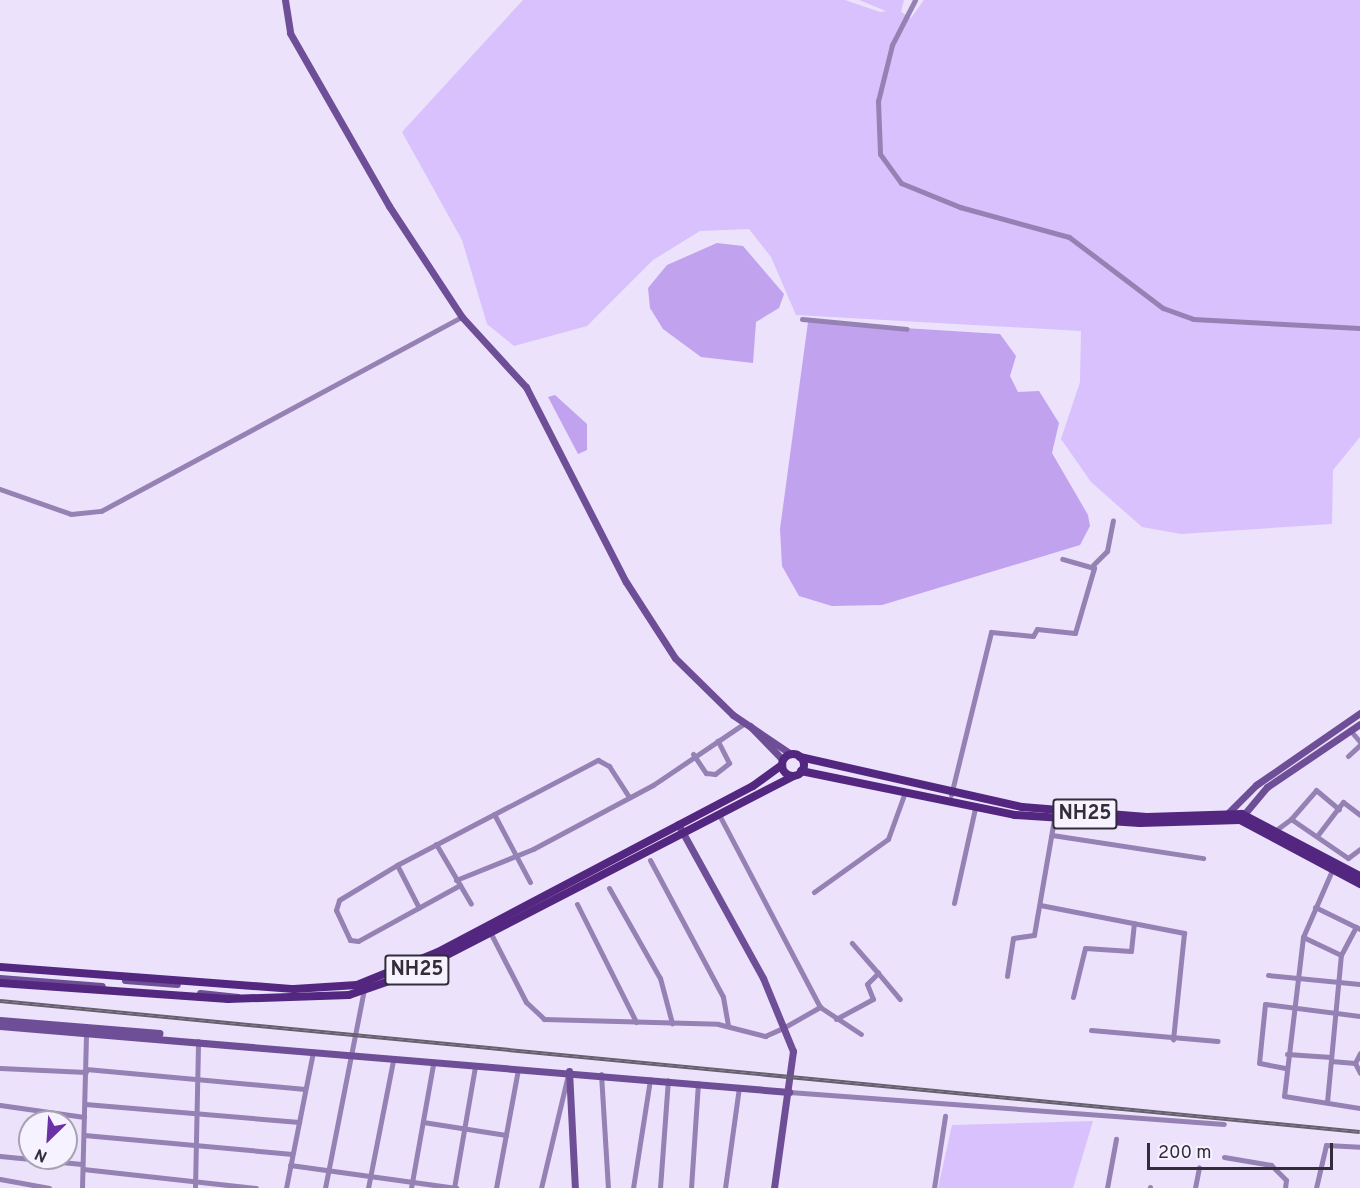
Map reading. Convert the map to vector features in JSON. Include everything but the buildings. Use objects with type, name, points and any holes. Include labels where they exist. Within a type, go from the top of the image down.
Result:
[{"type":"main road","name":"NH25","points":[[0,980],[238,997],[332,998],[364,987],[490,932],[680,828],[782,763],[791,754],[951,795],[1091,814],[1241,817],[1276,830],[1360,884]]},
{"type":"main road","points":[[800,757],[801,771]]},
{"type":"main road","points":[[782,763],[793,776]]},
{"type":"main road","name":"NH25","points":[[0,968],[319,990],[364,987],[438,952],[680,828],[718,813],[801,771],[975,808],[1054,819],[1140,824],[1225,815]]},
{"type":"main road","name":"NH25","points":[[1241,817],[1334,866],[1360,876]]},
{"type":"street","points":[[285,0],[290,33],[389,206],[462,318],[526,387],[626,582],[675,658],[748,725],[782,763]]},
{"type":"street","points":[[915,0],[892,45],[878,101],[880,154],[901,183],[932,199],[1069,237],[1163,308],[1193,319],[1360,328]]},
{"type":"street","points":[[0,489],[71,514],[101,512],[462,318]]},
{"type":"street","points":[[802,319],[907,328]]},
{"type":"street","points":[[951,795],[991,632],[1033,636],[1037,629],[1073,635],[1093,566],[1107,551],[1113,521]]},
{"type":"street","points":[[1062,559],[1093,566]]},
{"type":"street","points":[[1225,815],[1256,785],[1360,713]]},
{"type":"street","points":[[1241,817],[1267,787],[1360,724]]},
{"type":"street","points":[[629,797],[609,766],[598,760],[397,865],[339,900],[336,910],[350,940],[358,941],[419,908],[458,883],[629,797],[693,754],[748,725]]},
{"type":"street","points":[[748,725],[791,754]]},
{"type":"street","points":[[1348,756],[1360,743],[1350,730]]},
{"type":"street","points":[[693,754],[705,773],[715,774],[729,763],[718,741]]},
{"type":"street","points":[[1276,830],[1292,819],[1316,790],[1339,809]]},
{"type":"street","points":[[814,892],[880,848],[905,792]]},
{"type":"street","points":[[1317,836],[1346,802],[1360,814]]},
{"type":"street","points":[[954,903],[975,808]]},
{"type":"street","points":[[718,813],[820,1007],[861,1034]]},
{"type":"street","points":[[494,814],[530,882]]},
{"type":"street","points":[[1007,976],[1011,942],[1034,935],[1054,819]]},
{"type":"street","points":[[1292,819],[1348,858],[1360,849]]},
{"type":"street","points":[[680,828],[762,978],[793,1051],[774,1188]]},
{"type":"street","points":[[1052,835],[1203,858]]},
{"type":"street","points":[[436,844],[471,904]]},
{"type":"street","points":[[650,860],[723,997],[728,1025]]},
{"type":"street","points":[[397,865],[419,908]]},
{"type":"street","points":[[1334,866],[1303,937],[1292,1007],[1285,1098],[1360,1108]]},
{"type":"street","points":[[609,888],[660,978],[672,1023]]},
{"type":"street","points":[[577,904],[636,1022]]},
{"type":"street","points":[[1040,905],[1179,930],[1186,938],[1173,1039]]},
{"type":"street","points":[[1315,907],[1358,928],[1341,955],[1327,1102]]},
{"type":"street","points":[[1073,997],[1085,948],[1131,951],[1134,923]]},
{"type":"street","points":[[490,932],[535,1014],[555,1022],[728,1025],[765,1036],[820,1007]]},
{"type":"street","points":[[1303,937],[1341,955]]},
{"type":"street","points":[[852,942],[900,999]]},
{"type":"street","points":[[836,1019],[870,1003],[874,996],[867,984],[878,974]]},
{"type":"street","points":[[1268,975],[1360,984]]},
{"type":"street","points":[[326,1188],[364,987]]},
{"type":"street","points":[[1286,1068],[1260,1063],[1263,1009],[1267,1003],[1360,1016]]},
{"type":"street","points":[[0,1020],[433,1064],[569,1071],[789,1092],[1224,1124]]},
{"type":"street","points":[[0,1026],[199,1039]]},
{"type":"street","points":[[1091,1030],[1173,1039],[1218,1041]]},
{"type":"street","points":[[82,1188],[86,1032]]},
{"type":"street","points":[[195,1188],[195,1078],[199,1039]]},
{"type":"street","points":[[286,1188],[313,1052]]},
{"type":"street","points":[[1355,1063],[1360,1053]]},
{"type":"street","points":[[1287,1054],[1355,1063]]},
{"type":"street","points":[[368,1188],[393,1060]]},
{"type":"street","points":[[1355,1063],[1360,1073]]},
{"type":"street","points":[[412,1185],[433,1064]]},
{"type":"street","points":[[290,1165],[412,1185],[455,1188],[475,1066]]},
{"type":"street","points":[[0,1068],[195,1078],[305,1089]]},
{"type":"street","points":[[496,1188],[519,1069]]},
{"type":"street","points":[[542,1188],[569,1071]]},
{"type":"street","points":[[569,1071],[575,1188]]},
{"type":"street","points":[[601,1074],[608,1188]]},
{"type":"street","points":[[633,1188],[650,1079]]},
{"type":"street","points":[[660,1188],[668,1080]]},
{"type":"street","points":[[691,1188],[698,1083]]},
{"type":"street","points":[[725,1188],[740,1087]]},
{"type":"street","points":[[85,1104],[299,1122]]},
{"type":"street","points":[[0,1105],[84,1117]]},
{"type":"street","points":[[934,1188],[945,1116]]},
{"type":"street","points":[[423,1122],[506,1136]]},
{"type":"street","points":[[84,1135],[292,1154]]},
{"type":"street","points":[[1107,1188],[1116,1139]]},
{"type":"street","points":[[1316,1188],[1326,1145],[1360,1147]]},
{"type":"street","points":[[0,1156],[256,1188]]},
{"type":"street","points":[[1224,1157],[1271,1165],[1286,1180],[1285,1188]]},
{"type":"street","points":[[1195,1188],[1199,1167]]},
{"type":"street","points":[[0,1179],[49,1188]]},
{"type":"shaded area","points":[[523,0],[845,0],[880,12],[886,11],[859,0],[904,0],[901,12],[911,18],[924,0],[1360,0],[1360,437],[1333,470],[1332,524],[1181,534],[1142,527],[1091,482],[1061,439],[1080,382],[1081,331],[796,315],[771,257],[749,229],[700,231],[653,260],[587,326],[514,346],[487,324],[462,240],[402,132]]},
{"type":"shaded area","points":[[717,243],[743,246],[784,294],[779,308],[756,322],[753,363],[701,357],[663,329],[650,308],[648,288],[667,265]]},
{"type":"shaded area","points":[[808,322],[1000,334],[1016,356],[1010,376],[1018,392],[1039,391],[1059,423],[1052,453],[1088,515],[1090,526],[1080,545],[882,605],[832,606],[799,596],[782,566],[780,529]]},
{"type":"shaded area","points":[[555,395],[587,424],[587,450],[578,454],[548,397]]},
{"type":"shaded area","points":[[1093,1121],[1073,1188],[938,1188],[952,1125]]},
{"type":"railway","points":[[0,1001],[1360,1132]]}]
